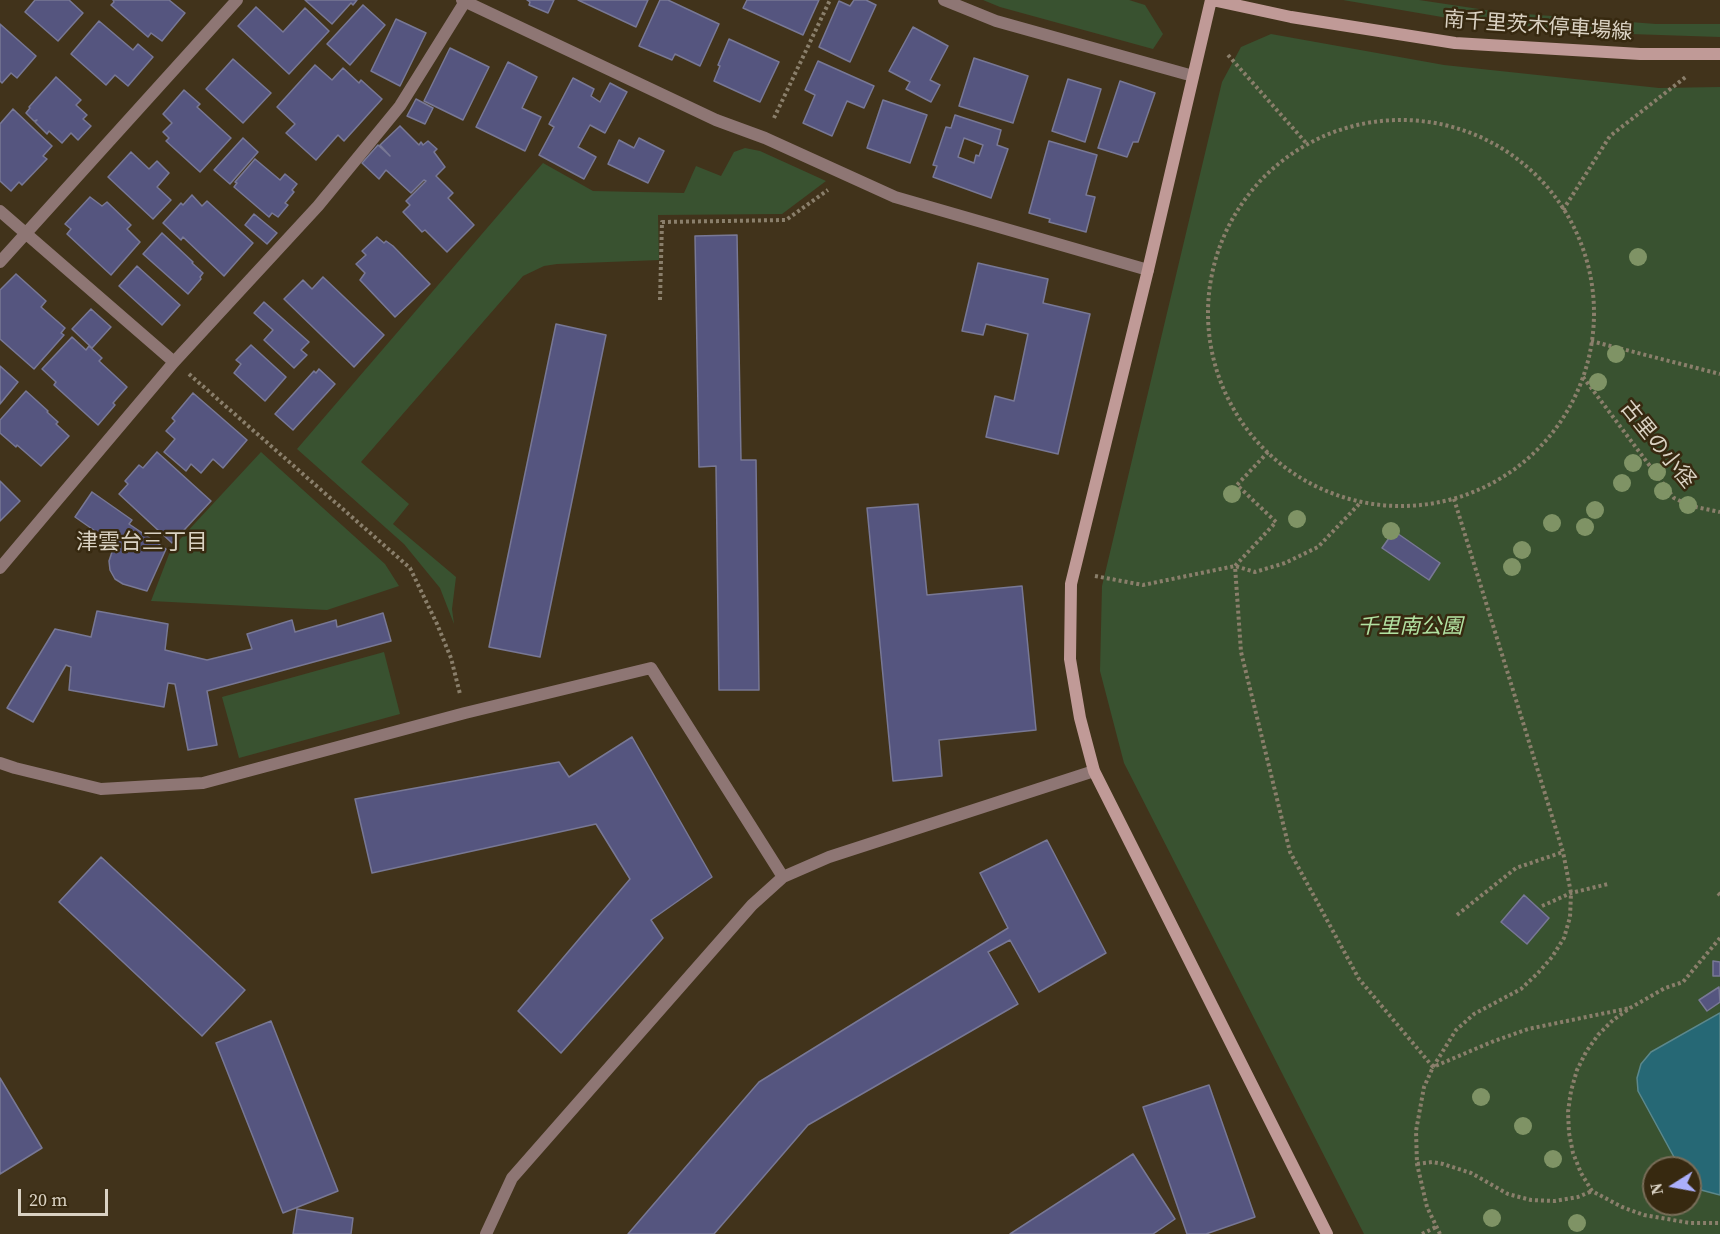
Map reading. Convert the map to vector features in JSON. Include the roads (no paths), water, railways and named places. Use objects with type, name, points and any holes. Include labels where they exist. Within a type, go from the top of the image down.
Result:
[{"type":"street","points":[[0,262],[237,0]]},
{"type":"street","points":[[0,568],[174,362],[318,206],[400,106],[464,0],[716,120],[765,138],[895,197],[1148,270]]},
{"type":"street","points":[[944,0],[996,21],[1193,76]]},
{"type":"street","points":[[1211,0],[1071,584],[1070,658],[1080,718],[1094,771],[1326,1234]]},
{"type":"street","name":"南千里茨木停車場線","points":[[1211,0],[1291,17],[1455,43],[1640,54],[1720,54]]},
{"type":"street","points":[[0,211],[174,362]]},
{"type":"street","points":[[0,762],[15,768],[100,789],[203,783],[465,713],[651,668],[783,877]]},
{"type":"street","points":[[486,1234],[512,1178],[752,904],[783,877],[829,857],[1094,771]]},
{"type":"water","points":[[1720,1013],[1720,1195],[1702,1190],[1702,1156],[1673,1156],[1638,1091],[1637,1078],[1641,1064],[1651,1052]]},
{"type":"district","name":"津雲台三丁目","points":[[142,543]]},
{"type":"park label","name":"千里南公園","points":[[1410,628]]}]
